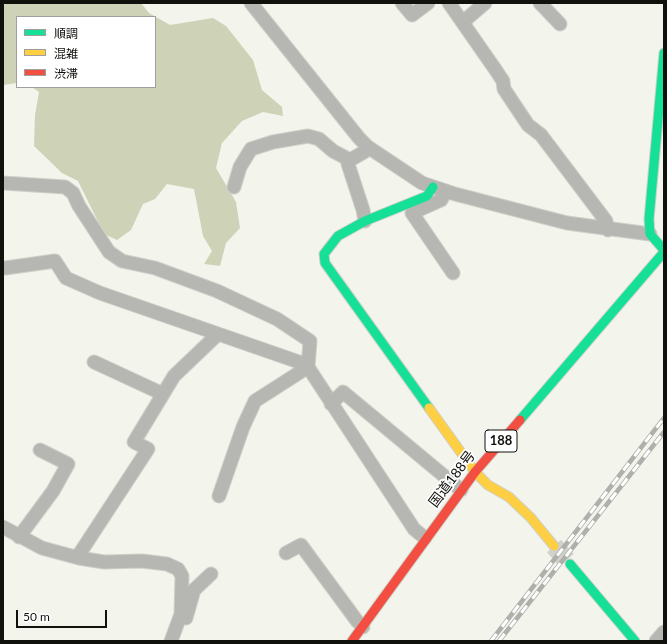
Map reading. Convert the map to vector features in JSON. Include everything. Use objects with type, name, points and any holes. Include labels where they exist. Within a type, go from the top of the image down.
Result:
[{"type":"main road","points":[[664,53],[649,220],[650,234],[664,251]]},
{"type":"main road","points":[[433,187],[427,196],[365,222],[338,236],[324,254],[324,263],[475,472],[488,485],[509,497],[531,518],[554,546]]},
{"type":"main road","name":"国道188号","points":[[352,641],[475,472],[664,251]]},
{"type":"main road","points":[[570,564],[635,641]]},
{"type":"street","points":[[251,3],[350,127],[368,147],[422,183],[446,191],[567,223],[608,230],[650,234]]},
{"type":"street","points":[[402,3],[412,14],[428,3]]},
{"type":"street","points":[[450,3],[503,81],[504,89],[528,126],[541,134],[606,222],[608,230]]},
{"type":"street","points":[[463,22],[485,3]]},
{"type":"street","points":[[540,3],[560,24]]},
{"type":"street","points":[[234,187],[240,167],[251,149],[273,142],[308,136],[320,139],[333,151],[350,160]]},
{"type":"street","points":[[365,222],[363,210],[348,164],[350,160],[364,152],[368,147]]},
{"type":"street","points":[[3,184],[65,187],[73,193],[79,206],[109,252],[122,261],[155,268],[217,291],[277,319],[310,341],[308,367]]},
{"type":"street","points":[[446,191],[441,200],[412,213],[453,273]]},
{"type":"street","points":[[5,268],[55,261],[66,278],[100,293],[299,362],[308,367],[414,528],[426,538]]},
{"type":"street","points":[[79,558],[80,553],[148,449],[134,442],[174,376],[218,334]]},
{"type":"street","points":[[94,362],[164,394]]},
{"type":"street","points":[[219,496],[243,427],[255,401],[308,367]]},
{"type":"street","points":[[331,404],[343,392],[461,490]]},
{"type":"street","points":[[19,537],[53,491],[68,464],[40,450]]},
{"type":"street","points":[[3,528],[42,548],[79,558],[104,562],[142,561],[167,564],[178,569],[182,576],[181,614],[171,641]]},
{"type":"street","points":[[286,552],[301,545],[357,621],[363,626]]},
{"type":"street","points":[[177,627],[184,623],[194,590],[211,574]]},
{"type":"street","points":[[656,641],[664,632]]},
{"type":"green space","points":[[6,3],[141,3],[149,13],[154,16],[16,16],[16,83],[3,85],[3,6]]},
{"type":"green space","points":[[156,17],[170,25],[213,18],[226,26],[253,60],[262,90],[282,107],[283,116],[263,112],[242,121],[222,143],[216,168],[236,202],[240,228],[226,243],[220,266],[204,264],[212,251],[203,236],[194,189],[167,184],[155,199],[143,204],[131,230],[117,240],[104,234],[78,181],[62,173],[34,146],[35,115],[39,92],[33,88],[156,88]]},
{"type":"tunnel","points":[[554,546],[570,564]]},
{"type":"railway","points":[[491,641],[664,418]]},
{"type":"railway","points":[[499,641],[664,432]]},
{"type":"traffic: fast","points":[[664,53],[649,219],[650,234],[664,250]]},
{"type":"traffic: fast","points":[[429,408],[325,263],[324,254],[338,236],[365,221],[427,196],[433,187]]},
{"type":"traffic: fast","points":[[520,420],[664,252]]},
{"type":"traffic: fast","points":[[570,564],[635,641]]},
{"type":"traffic: slow","points":[[429,408],[475,472],[488,485],[509,497],[531,518],[554,546]]},
{"type":"traffic: jam","points":[[352,641],[475,472],[520,420]]}]
